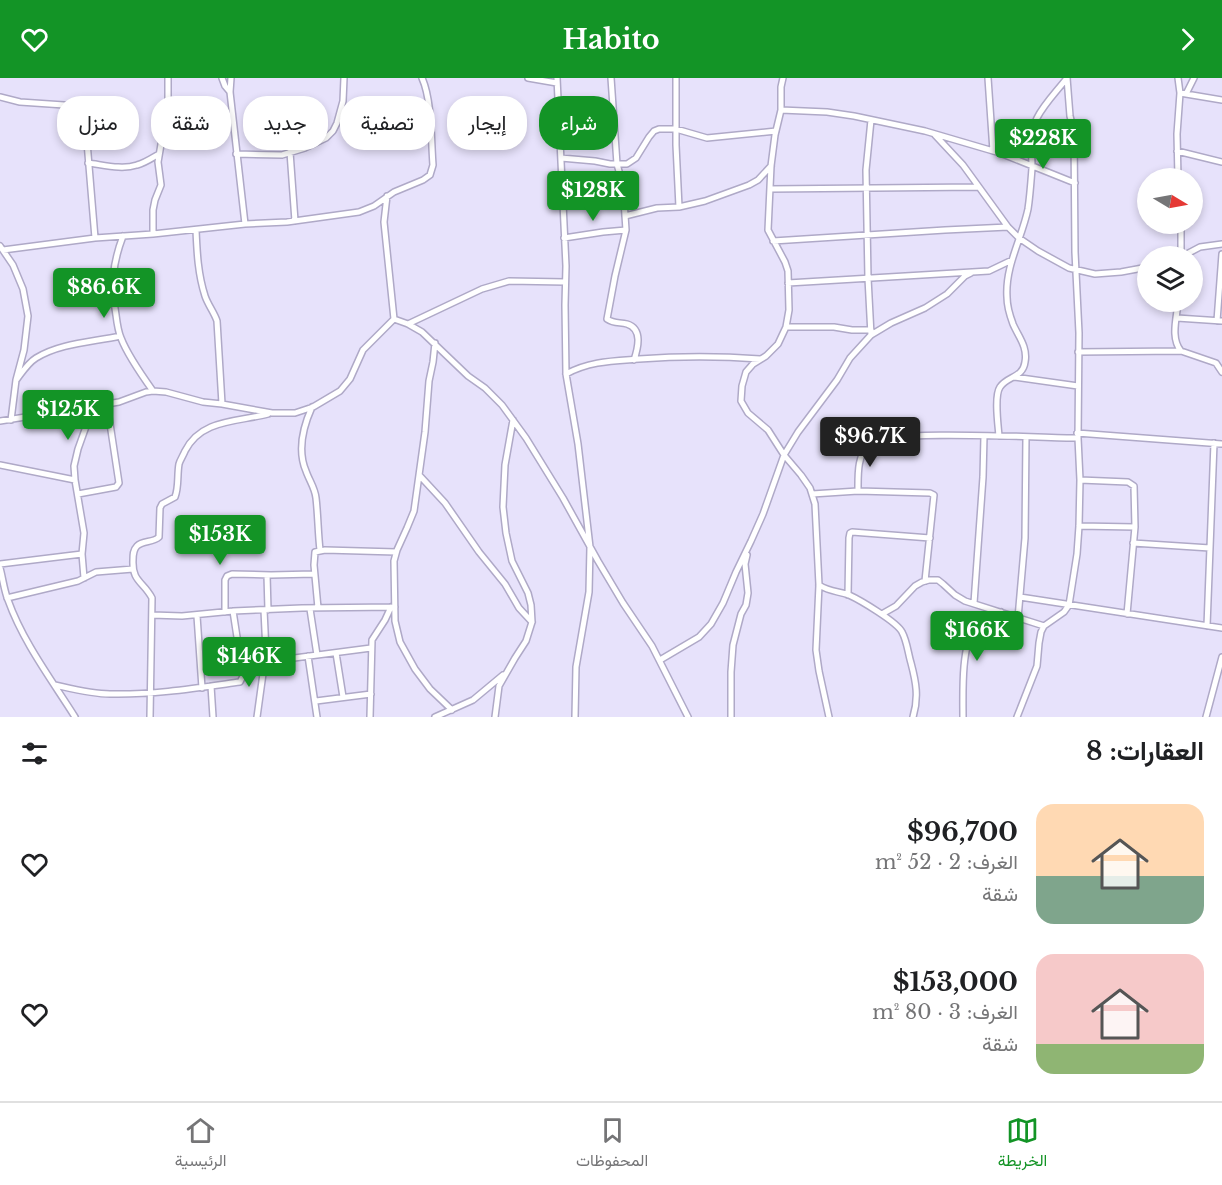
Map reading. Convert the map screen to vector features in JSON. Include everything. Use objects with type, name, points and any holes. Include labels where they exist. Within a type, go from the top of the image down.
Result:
[{"type":"street","points":[[153,234],[153,210],[161,185],[159,154],[168,103],[168,78]]},
{"type":"street","points":[[222,78],[230,92]]},
{"type":"street","points":[[231,78],[230,92],[244,224]]},
{"type":"street","points":[[236,154],[282,154],[305,148],[326,138],[337,123],[343,102],[344,78]]},
{"type":"street","points":[[1,248],[296,221],[359,212],[374,206],[387,196],[423,180],[430,174],[433,165],[428,103],[426,86],[422,78]]},
{"type":"street","points":[[528,78],[557,81],[567,374],[590,547],[589,592],[576,667],[575,717]]},
{"type":"street","points":[[611,78],[617,164],[623,186],[626,230],[607,319],[611,322],[628,324],[637,332],[639,343],[634,360]]},
{"type":"street","points":[[676,78],[679,207]]},
{"type":"street","points":[[783,78],[771,166],[768,230],[788,271],[789,310],[786,327],[778,344],[746,372],[741,400],[748,412],[768,430],[784,455],[801,475],[810,488],[815,504],[819,585],[816,650],[829,717]]},
{"type":"street","points":[[988,78],[993,151]]},
{"type":"street","points":[[999,436],[999,388],[1023,369],[1026,362],[1023,344],[1008,305],[1007,289],[1012,260],[1028,208],[1033,132],[1037,119],[1067,78]]},
{"type":"street","points":[[1017,717],[1037,666],[1041,632],[1044,626],[1064,612],[1069,605],[1077,554],[1080,480],[1074,132],[1070,116],[1067,78]]},
{"type":"street","points":[[1178,78],[1183,93],[1177,134],[1178,168]]},
{"type":"street","points":[[1183,93],[1194,78]]},
{"type":"street","points":[[1183,93],[1222,100]]},
{"type":"street","points":[[0,97],[20,102],[64,105],[80,110],[85,118],[95,238]]},
{"type":"street","points":[[780,110],[827,112],[934,134],[993,151],[1075,183]]},
{"type":"street","points":[[871,120],[866,170],[871,333]]},
{"type":"street","points":[[561,158],[627,164],[636,158],[654,131],[659,129],[676,129],[697,137],[707,138],[776,130]]},
{"type":"street","points":[[934,134],[963,165],[1008,227],[1019,238],[1047,256],[1076,270],[1095,274],[1137,269]]},
{"type":"street","points":[[1177,151],[1222,162]]},
{"type":"street","points":[[290,152],[296,221]]},
{"type":"street","points":[[88,163],[132,166],[159,154]]},
{"type":"street","points":[[625,216],[657,208],[679,207],[705,201],[749,185],[758,180],[771,166]]},
{"type":"street","points":[[770,189],[978,187]]},
{"type":"street","points":[[387,196],[384,222],[394,319]]},
{"type":"street","points":[[773,241],[1008,227]]},
{"type":"street","points":[[196,230],[198,269],[206,299],[217,321],[222,404]]},
{"type":"street","points":[[564,238],[626,230]]},
{"type":"street","points":[[123,236],[115,260],[112,287],[120,336],[153,391]]},
{"type":"street","points":[[1203,247],[1222,244]]},
{"type":"street","points":[[1,248],[14,265],[23,289],[28,316],[11,420]]},
{"type":"street","points":[[1177,318],[1220,321],[1222,254]]},
{"type":"street","points":[[788,283],[971,273],[990,271],[1012,260]]},
{"type":"street","points":[[660,660],[699,637],[711,624],[723,603],[763,514],[784,455],[850,358],[871,333],[925,308],[947,294],[971,273]]},
{"type":"street","points":[[408,324],[482,289],[509,281],[565,282]]},
{"type":"street","points":[[1177,312],[1175,339],[1176,346],[1181,351]]},
{"type":"street","points":[[394,319],[422,332],[502,405],[526,438],[623,603],[652,646],[688,717]]},
{"type":"street","points":[[150,717],[152,598],[136,578],[133,568],[133,552],[136,547],[159,537],[160,508],[162,504],[175,498],[179,463],[194,437],[204,429],[224,422],[272,413],[295,412],[340,391],[350,379],[363,350],[394,319]]},
{"type":"street","points":[[786,327],[834,327],[871,333]]},
{"type":"street","points":[[16,380],[29,363],[53,350],[120,336]]},
{"type":"street","points":[[370,717],[371,648],[374,636],[386,620],[396,597],[394,575],[396,552],[414,511],[426,432],[429,381],[435,343]]},
{"type":"street","points":[[1078,352],[1181,351],[1216,363],[1222,372]]},
{"type":"street","points":[[567,374],[594,363],[634,360],[727,356],[761,360]]},
{"type":"street","points":[[1014,377],[1078,386]]},
{"type":"street","points":[[0,422],[119,402],[153,391],[272,413]]},
{"type":"street","points":[[78,494],[116,487],[119,483],[107,404]]},
{"type":"street","points":[[312,406],[302,434],[302,451],[304,468],[316,497],[320,550]]},
{"type":"street","points":[[84,578],[82,554],[84,533],[74,466],[93,407]]},
{"type":"street","points":[[495,717],[500,686],[526,641],[532,622],[528,593],[512,561],[503,507],[505,465],[513,420]]},
{"type":"street","points":[[858,491],[861,455],[870,442],[890,437],[945,434],[1026,437],[1078,435],[1222,444]]},
{"type":"street","points":[[974,603],[984,436]]},
{"type":"street","points":[[1017,618],[1025,538],[1026,437]]},
{"type":"street","points":[[1207,626],[1214,443]]},
{"type":"street","points":[[0,465],[75,480]]},
{"type":"street","points":[[420,476],[445,503],[479,552],[505,584],[519,608],[532,622]]},
{"type":"street","points":[[1080,480],[1131,483],[1134,486],[1135,527],[1127,614]]},
{"type":"street","points":[[812,494],[858,491],[934,495],[925,581]]},
{"type":"street","points":[[1079,526],[1135,527]]},
{"type":"street","points":[[848,595],[850,533],[930,538]]},
{"type":"street","points":[[1134,543],[1210,548]]},
{"type":"street","points":[[731,717],[733,645],[748,593],[745,564],[748,548]]},
{"type":"street","points":[[318,608],[315,552],[344,550],[396,552]]},
{"type":"street","points":[[75,717],[25,637],[7,598],[0,566],[82,554]]},
{"type":"street","points":[[7,598],[78,581],[96,572],[133,568]]},
{"type":"street","points":[[225,612],[227,576],[232,574],[315,574]]},
{"type":"street","points":[[257,717],[266,662],[267,575]]},
{"type":"street","points":[[882,614],[896,606],[915,586],[925,581],[938,580],[965,601],[1044,626]]},
{"type":"street","points":[[819,585],[833,592],[848,595],[882,614],[898,627],[904,636],[916,680],[917,694],[913,717]]},
{"type":"street","points":[[1020,597],[1222,628]]},
{"type":"street","points":[[152,615],[197,616],[233,611],[393,607]]},
{"type":"street","points":[[393,607],[400,642],[415,669],[430,689],[452,710]]},
{"type":"street","points":[[310,609],[317,655]]},
{"type":"street","points":[[55,685],[108,694],[174,692],[240,682],[243,676],[233,611]]},
{"type":"street","points":[[963,717],[967,643],[975,629],[1001,612]]},
{"type":"street","points":[[197,616],[202,688]]},
{"type":"street","points":[[241,665],[371,648]]},
{"type":"street","points":[[336,653],[342,697]]},
{"type":"street","points":[[308,656],[317,717]]},
{"type":"street","points":[[1206,717],[1222,657]]},
{"type":"street","points":[[435,717],[473,700],[508,669]]},
{"type":"street","points":[[211,686],[213,717]]},
{"type":"street","points":[[316,701],[371,694]]}]
